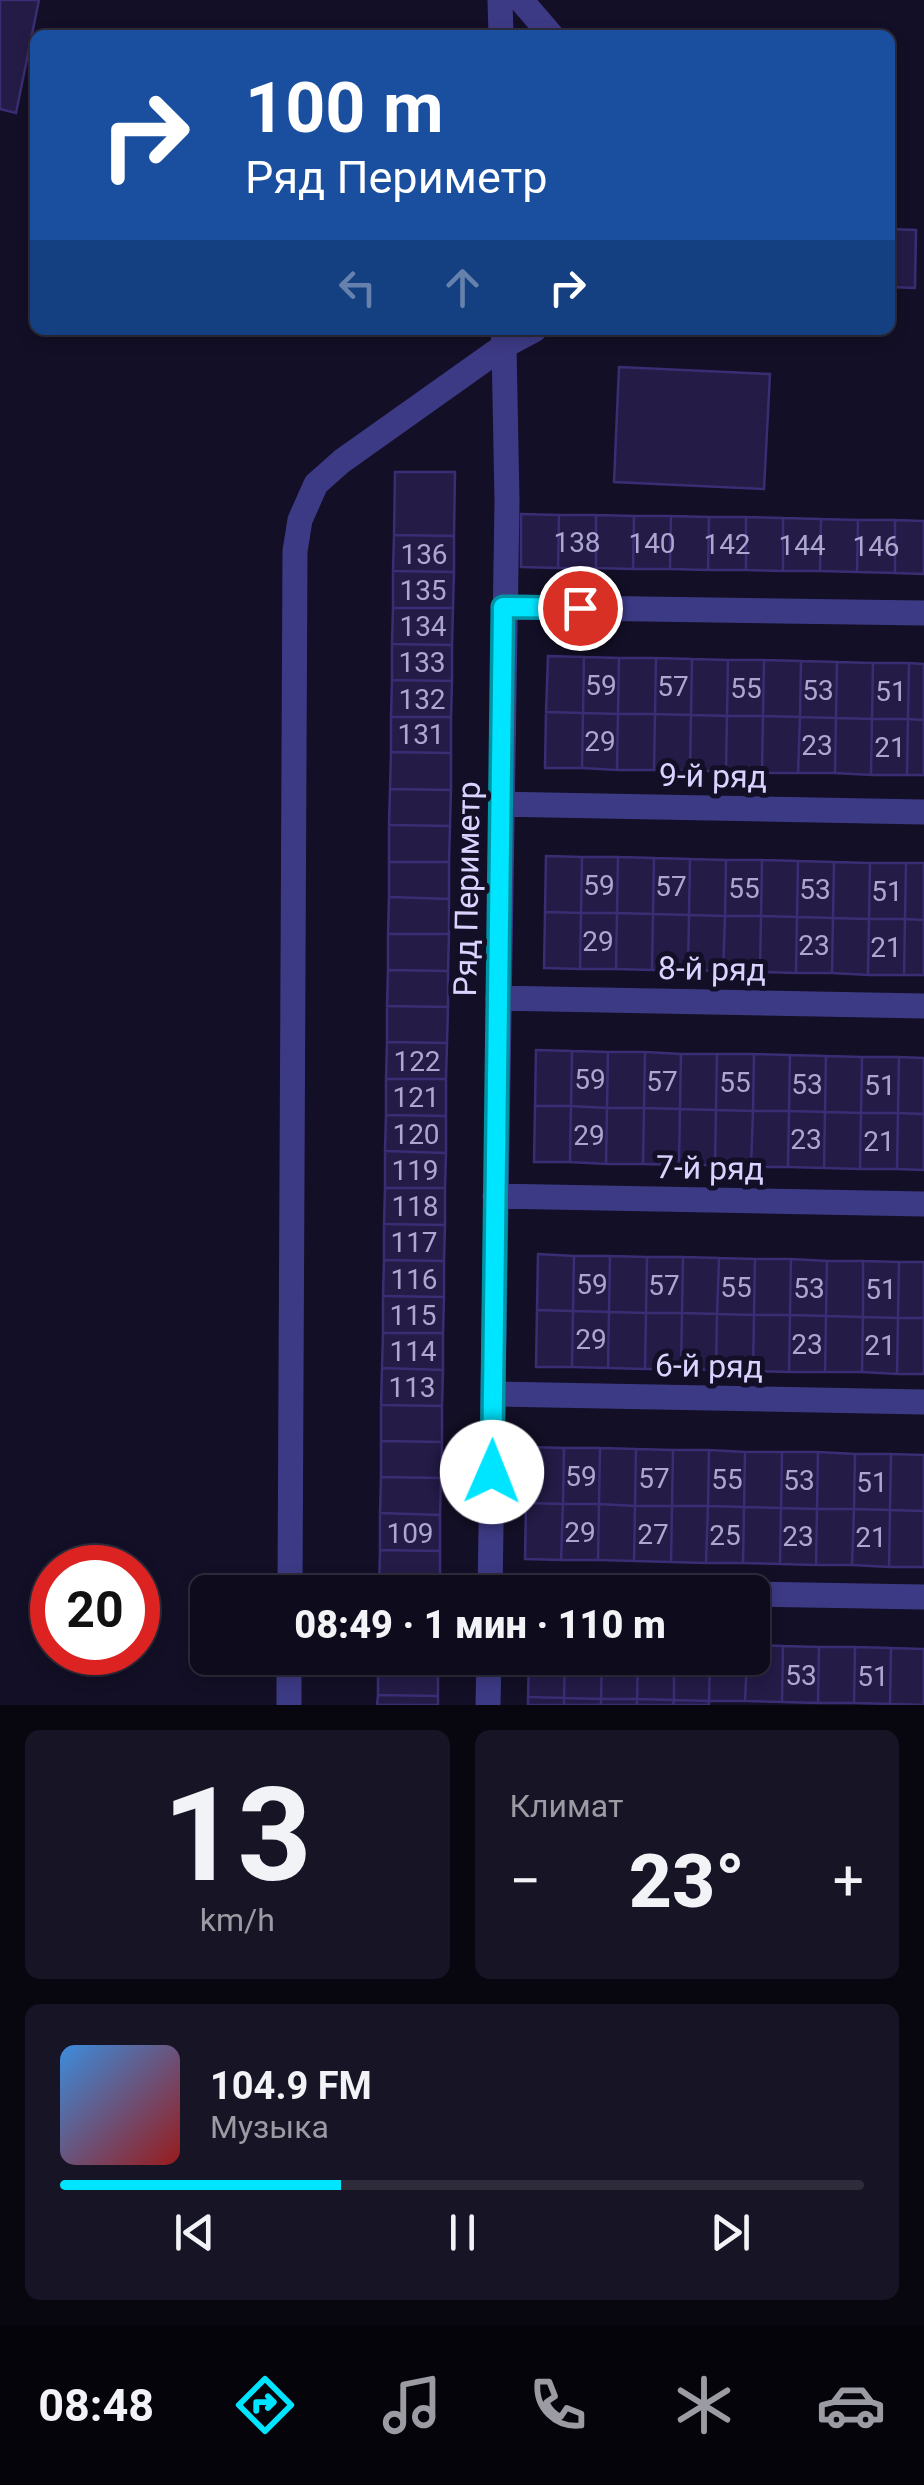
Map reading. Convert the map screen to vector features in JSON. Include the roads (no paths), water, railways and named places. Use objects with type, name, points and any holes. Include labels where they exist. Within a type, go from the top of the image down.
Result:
[{"type":"street","points":[[500,0],[501,30]]},
{"type":"street","points":[[521,0],[547,30]]},
{"type":"street","points":[[290,1575],[295,570],[300,520],[316,484],[342,460],[504,338]]},
{"type":"street","name":"Ряд Периметр","points":[[490,1575],[504,338]]},
{"type":"street","points":[[503,607],[924,613]]},
{"type":"street","name":"9-й ряд","points":[[501,804],[924,812]]},
{"type":"street","name":"8-й ряд","points":[[498,998],[924,1006]]},
{"type":"street","name":"7-й ряд","points":[[496,1196],[924,1204]]},
{"type":"street","name":"6-й ряд","points":[[493,1394],[924,1402]]},
{"type":"street","points":[[770,1594],[924,1598]]},
{"type":"street","points":[[289,1675],[289,1705]]},
{"type":"street","points":[[488,1705],[489,1675]]}]
